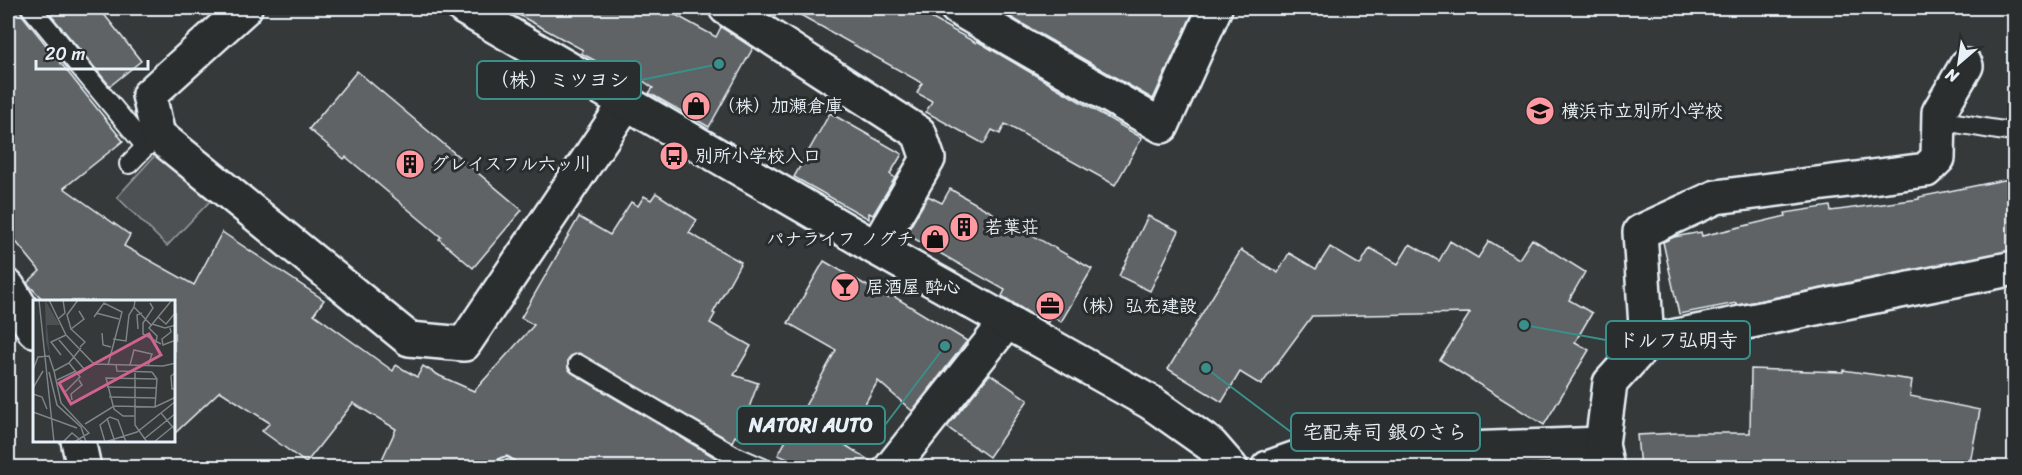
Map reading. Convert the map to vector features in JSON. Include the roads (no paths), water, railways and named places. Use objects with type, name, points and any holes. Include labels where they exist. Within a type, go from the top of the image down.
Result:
[{"type":"street","points":[[245,8],[149,95],[152,141],[409,339],[464,344],[626,103]]},
{"type":"street","points":[[464,8],[1006,323],[1150,402],[1211,445],[1231,468]]},
{"type":"street","points":[[726,8],[919,133],[928,159],[876,248]]},
{"type":"street","points":[[957,8],[1162,126],[1215,8]]},
{"type":"street","points":[[1647,342],[1640,232],[1716,197],[1926,170],[1938,158],[1939,112],[1966,66]]},
{"type":"street","points":[[1268,468],[1305,455],[1453,458],[1604,456],[1610,383],[1647,342],[2014,268]]},
{"type":"street","points":[[8,287],[33,328]]},
{"type":"street","points":[[891,468],[1006,323]]},
{"type":"street","points":[[78,442],[84,468]]},
{"type":"lane","points":[[31,8],[152,141],[129,164]]},
{"type":"lane","points":[[1939,121],[2014,132]]},
{"type":"lane","points":[[579,364],[733,456],[763,468]]},
{"type":"place","name":"（株）ミツヨシ","points":[[719,64]]},
{"type":"place","name":"（株）加瀬倉庫","points":[[696,106]]},
{"type":"place","name":"横浜市立別所小学校","points":[[1540,111]]},
{"type":"place","name":"別所小学校入口","points":[[674,156]]},
{"type":"place","name":"グレイスフル六ッ川","points":[[410,164]]},
{"type":"place","name":"若葉荘","points":[[964,227]]},
{"type":"place","name":"パナライフ ノグチ","points":[[935,239]]},
{"type":"place","name":"居酒屋 酔心","points":[[845,287]]},
{"type":"place","name":"（株）弘充建設","points":[[1050,306]]},
{"type":"place","name":"ドルフ弘明寺","points":[[1524,325]]},
{"type":"place","name":"NATORI AUTO","points":[[945,346]]},
{"type":"place","name":"宅配寿司 銀のさら","points":[[1206,368]]}]
